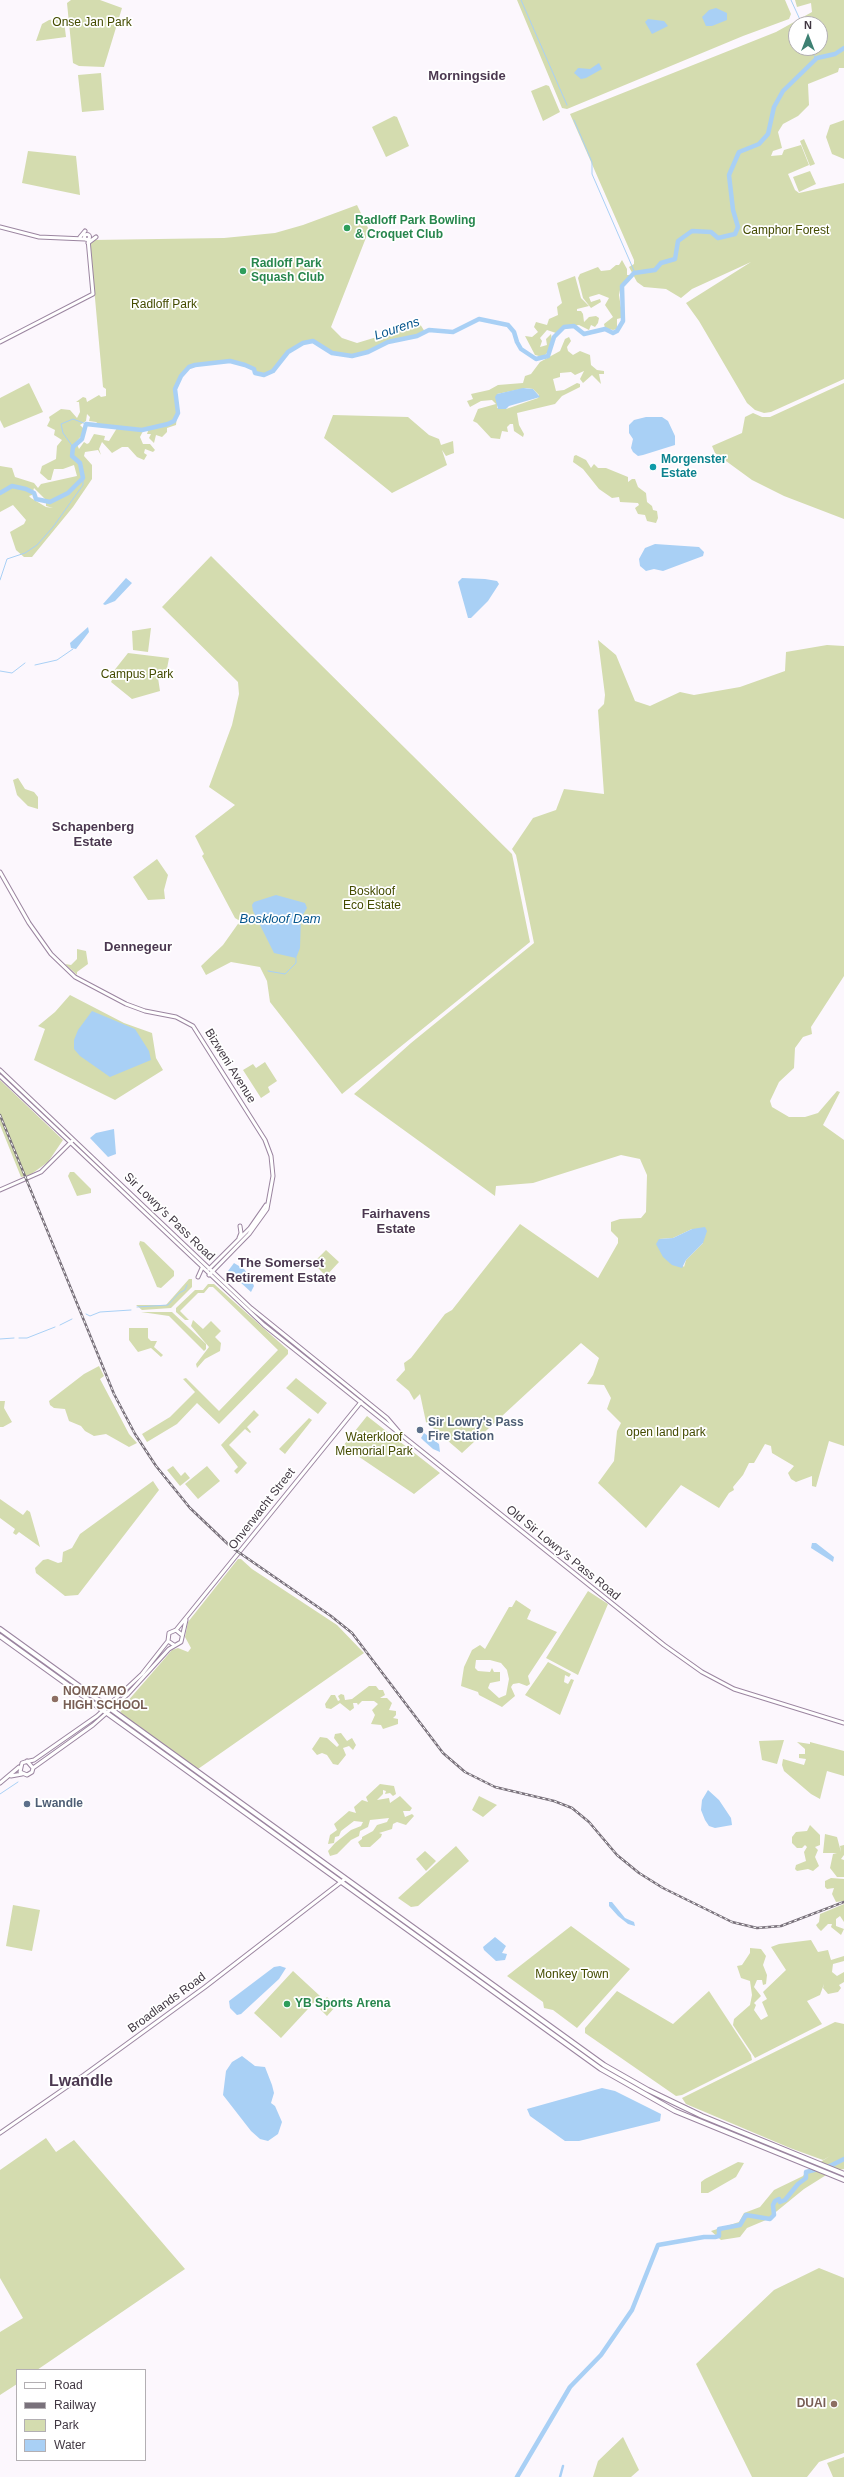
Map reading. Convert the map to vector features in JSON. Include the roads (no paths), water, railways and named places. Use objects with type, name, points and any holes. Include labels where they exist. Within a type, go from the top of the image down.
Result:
[{"type":"highway","points":[[0,1629],[578,2047],[629,2080],[702,2116],[844,2174]]},
{"type":"highway","points":[[0,1636],[601,2069],[675,2111],[844,2180]]},
{"type":"main road","points":[[0,227],[39,237],[96,238]]},
{"type":"main road","points":[[74,237],[80,236],[86,231]]},
{"type":"main road","points":[[80,236],[87,239]]},
{"type":"main road","points":[[0,342],[93,294],[87,239]]},
{"type":"main road","name":"Bizweni Avenue","points":[[0,872],[29,923],[51,954],[75,977],[115,999],[145,1011],[176,1017],[187,1022],[196,1030],[268,1146],[273,1176],[267,1209],[257,1225],[211,1270]]},
{"type":"main road","name":"Sir Lowry's Pass Road","points":[[0,1070],[271,1325],[387,1418],[401,1435]]},
{"type":"main road","name":"Sir Lowry's Pass Road","points":[[0,1076],[209,1275],[252,1315],[296,1352]]},
{"type":"main road","points":[[0,1190],[41,1172],[74,1139]]},
{"type":"main road","name":"Bizweni Avenue","points":[[211,1270],[254,1223],[268,1202]]},
{"type":"main road","points":[[234,1244],[241,1235],[240,1226]]},
{"type":"main road","points":[[198,1277],[202,1268]]},
{"type":"main road","points":[[206,1272],[211,1270]]},
{"type":"main road","points":[[209,1275],[211,1270]]},
{"type":"main road","name":"Old Sir Lowry's Pass Road","points":[[296,1352],[696,1668],[746,1694],[844,1723]]},
{"type":"main road","name":"Onverwacht Street","points":[[176,1630],[186,1620],[296,1480],[363,1400]]},
{"type":"main road","points":[[109,1708],[174,1645],[181,1642],[186,1620]]},
{"type":"main road","points":[[7,1778],[22,1774],[30,1774],[33,1768],[109,1708],[142,1674],[168,1641],[169,1633],[176,1630],[182,1635]]},
{"type":"main road","points":[[168,1641],[174,1645]]},
{"type":"main road","points":[[0,1783],[22,1763],[40,1756],[105,1712]]},
{"type":"main road","points":[[27,1761],[33,1768]]},
{"type":"main road","points":[[19,1767],[22,1774]]},
{"type":"main road","name":"Broadlands Road","points":[[0,2133],[84,2076],[205,1987],[345,1878]]},
{"type":"water","points":[[716,8],[727,13],[727,20],[712,26],[706,26],[702,17],[709,10]]},
{"type":"water","points":[[648,19],[664,21],[668,26],[652,34],[645,22]]},
{"type":"water","points":[[599,63],[602,69],[586,78],[581,79],[574,73],[578,68],[590,69]]},
{"type":"water","points":[[523,388],[533,389],[540,397],[509,406],[506,409],[498,409],[495,397],[497,394]]},
{"type":"water","points":[[646,417],[662,417],[668,421],[675,436],[675,445],[638,456],[633,452],[631,448],[633,439],[629,433],[629,425],[634,420]]},
{"type":"water","points":[[655,544],[699,547],[704,552],[703,556],[663,571],[654,569],[646,571],[640,566],[639,559],[645,548]]},
{"type":"water","points":[[126,578],[132,583],[115,601],[105,605],[103,604]]},
{"type":"water","points":[[462,578],[485,579],[497,581],[499,584],[488,601],[471,618],[468,618],[458,582]]},
{"type":"water","points":[[88,627],[89,632],[76,649],[71,648],[70,643]]},
{"type":"water","name":"Boskloof Dam","points":[[276,895],[305,903],[307,908],[301,918],[300,948],[296,958],[274,953],[253,911],[252,905],[254,902]]},
{"type":"water","points":[[92,1011],[135,1029],[149,1051],[151,1060],[110,1077],[80,1056],[74,1049],[74,1040],[78,1030]]},
{"type":"water","points":[[114,1129],[116,1154],[108,1157],[90,1138],[96,1133]]},
{"type":"water","points":[[705,1227],[707,1231],[703,1243],[686,1260],[682,1268],[672,1265],[663,1257],[656,1244],[659,1239],[673,1238],[692,1229]]},
{"type":"water","points":[[234,1263],[244,1269],[250,1277],[254,1286],[251,1292],[228,1271]]},
{"type":"water","points":[[424,1433],[439,1444],[440,1452],[433,1449],[421,1438]]},
{"type":"water","points":[[812,1543],[816,1543],[834,1557],[833,1562],[811,1548]]},
{"type":"water","points":[[708,1790],[719,1800],[731,1818],[732,1825],[715,1828],[709,1826],[701,1810],[702,1800]]},
{"type":"water","points":[[609,1902],[612,1902],[625,1918],[634,1922],[635,1926],[628,1924],[618,1916],[609,1906]]},
{"type":"water","points":[[495,1937],[506,1946],[502,1953],[507,1954],[505,1960],[496,1961],[484,1950],[483,1947]]},
{"type":"water","points":[[280,1966],[286,1968],[279,1979],[241,2014],[237,2015],[230,2008],[229,2001],[274,1967]]},
{"type":"water","points":[[242,2056],[255,2066],[265,2067],[272,2085],[274,2093],[271,2103],[275,2106],[282,2122],[278,2134],[268,2141],[260,2139],[251,2131],[223,2095],[226,2071],[232,2062]]},
{"type":"water","points":[[602,2088],[615,2091],[661,2114],[660,2121],[579,2141],[565,2141],[530,2116],[527,2109]]},
{"type":"waterway","points":[[521,0],[567,105]]},
{"type":"waterway","points":[[791,0],[798,16]]},
{"type":"waterway","name":"Lourens","points":[[0,493],[12,486],[26,489],[34,493],[36,499],[50,502],[68,493],[83,478],[80,463],[72,456],[73,447],[82,439],[86,424],[142,430],[168,424],[174,421],[178,413],[175,389],[181,376],[189,367],[195,365],[230,361],[245,365],[254,369],[255,373],[264,375],[273,371],[288,352],[303,343],[313,341],[332,353],[352,356],[368,352],[388,342],[417,336],[429,330],[453,332],[479,319],[508,325],[514,332],[521,349],[536,359],[548,356],[554,337],[564,327],[574,326],[584,334],[605,329],[613,333],[617,331],[623,321],[622,286],[634,273],[655,270],[661,263],[675,259],[678,241],[692,231],[711,232],[718,238],[735,234],[738,227],[733,210],[729,175],[739,152],[759,144],[768,134],[774,107],[783,91],[817,58],[835,54],[844,48]]},
{"type":"waterway","points":[[814,56],[816,60]]},
{"type":"waterway","points":[[574,120],[592,162],[592,174],[635,273]]},
{"type":"waterway","name":"Lourens","points":[[73,447],[63,433],[61,424],[73,419],[86,424]]},
{"type":"waterway","points":[[0,580],[7,559],[25,553],[37,545],[53,527],[83,485],[83,478]]},
{"type":"waterway","points":[[35,665],[57,660],[73,649]]},
{"type":"waterway","points":[[0,671],[12,673],[25,663]]},
{"type":"waterway","points":[[268,971],[285,974],[296,963],[296,958]]},
{"type":"waterway","points":[[137,1307],[168,1305],[179,1293],[185,1290],[187,1285]]},
{"type":"waterway","points":[[86,1314],[90,1316],[100,1312],[131,1310]]},
{"type":"waterway","points":[[60,1325],[72,1319]]},
{"type":"waterway","points":[[19,1338],[27,1338],[55,1327]]},
{"type":"waterway","points":[[0,1339],[14,1338]]},
{"type":"waterway","points":[[0,1794],[18,1782]]},
{"type":"waterway","points":[[517,2477],[570,2387],[601,2355],[632,2310],[658,2245],[704,2237],[719,2236],[719,2229],[740,2225],[746,2215],[770,2219],[774,2215],[773,2205],[775,2201],[779,2199],[780,2202],[785,2200],[798,2184],[806,2178],[806,2172],[830,2166],[844,2159]]},
{"type":"waterway","points":[[560,2477],[563,2466]]},
{"type":"railway","points":[[0,1115],[114,1394],[135,1434],[156,1466],[190,1508],[231,1547],[331,1616],[352,1633],[443,1753],[465,1772],[495,1787],[554,1801],[572,1808],[589,1822],[617,1855],[639,1873],[663,1888],[732,1922],[757,1928],[781,1926],[844,1902]]},
{"type":"place","name":"Radloff Park Bowling & Croquet Club","points":[[347,228]]},
{"type":"place","name":"Radloff Park Squash Club","points":[[243,271]]},
{"type":"place","name":"Morgenster Estate","points":[[653,467]]},
{"type":"place","name":"Sir Lowry's Pass Fire Station","points":[[420,1430]]},
{"type":"place","name":"NOMZAMO HIGH SCHOOL","points":[[55,1699]]},
{"type":"place","name":"Lwandle","points":[[27,1804]]},
{"type":"place","name":"YB Sports Arena","points":[[287,2004]]},
{"type":"place","name":"DUAI","points":[[834,2404]]},
{"type":"district","name":"Morningside","points":[[467,76]]},
{"type":"district","name":"Schapenberg Estate","points":[[93,834]]},
{"type":"district","name":"Dennegeur","points":[[138,947]]},
{"type":"district","name":"Fairhavens Estate","points":[[396,1222]]},
{"type":"district","name":"The Somerset Retirement Estate","points":[[281,1270]]},
{"type":"district","name":"Lwandle","points":[[81,2082]]},
{"type":"park label","name":"Onse Jan Park","points":[[92,23]]},
{"type":"park label","name":"Camphor Forest","points":[[786,231]]},
{"type":"park label","name":"Radloff Park","points":[[164,305]]},
{"type":"park label","name":"Campus Park","points":[[137,675]]},
{"type":"park label","name":"Boskloof Eco Estate","points":[[372,899]]},
{"type":"park label","name":"open land park","points":[[666,1433]]},
{"type":"park label","name":"Waterkloof Memorial Park","points":[[374,1445]]},
{"type":"park label","name":"Monkey Town","points":[[572,1975]]}]
